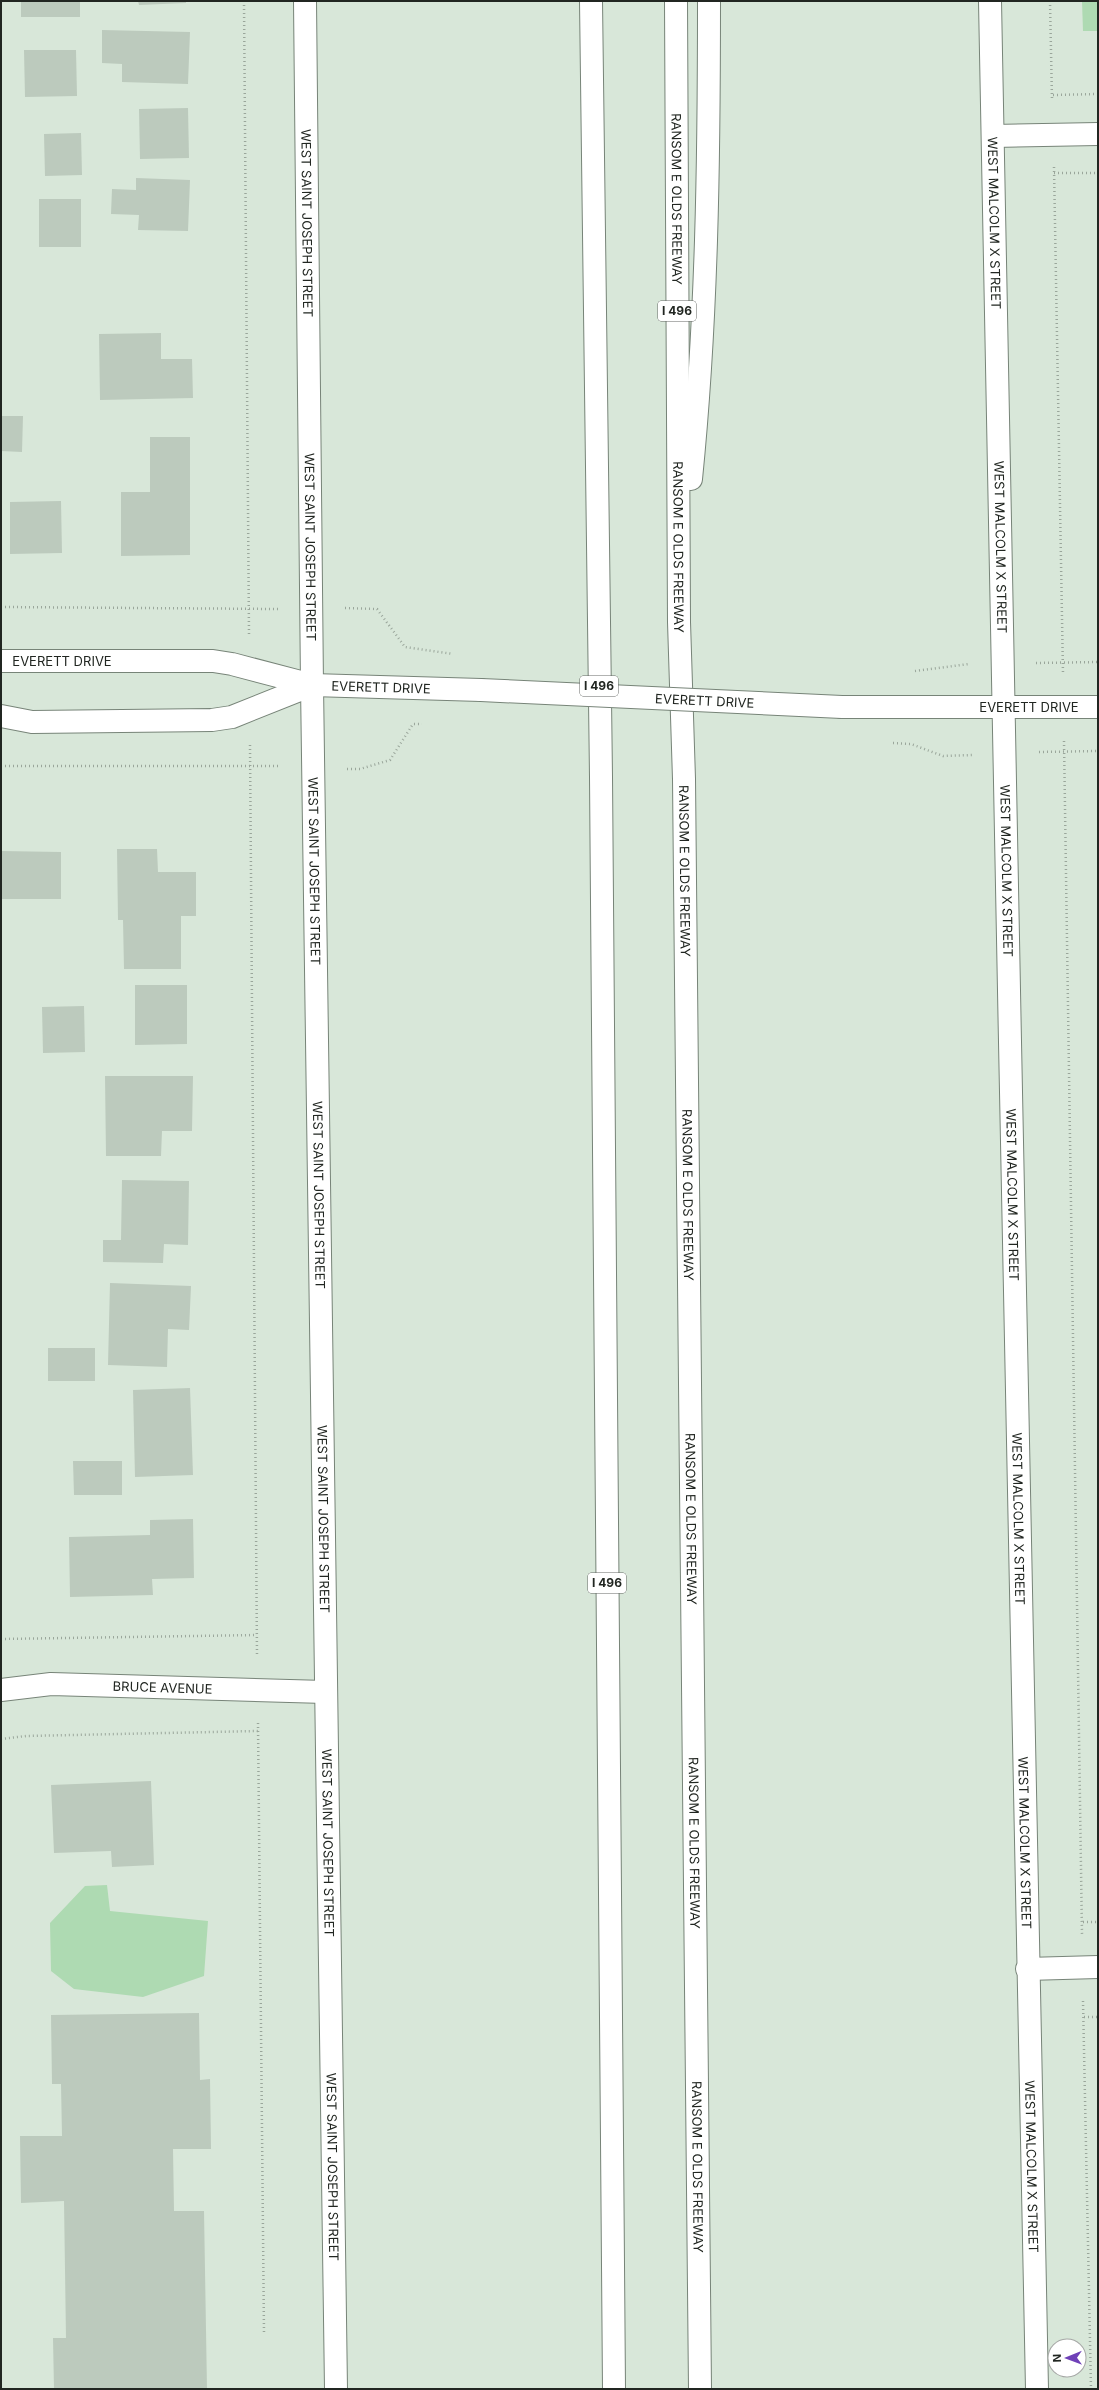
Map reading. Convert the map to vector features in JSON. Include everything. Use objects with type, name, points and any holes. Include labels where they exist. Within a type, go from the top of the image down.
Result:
[{"type":"main road","name":"WEST SAINT JOSEPH STREET","points":[[305,1],[313,768],[336,2389]]},
{"type":"main road","points":[[575,1],[594,291]]},
{"type":"main road","name":"I 496","points":[[591,1],[601,785],[614,2353],[613,2389]]},
{"type":"main road","name":"RANSOM E OLDS FREEWAY","points":[[676,1],[679,591],[684,803],[700,2389]]},
{"type":"main road","points":[[679,591],[700,390],[709,183],[709,1]]},
{"type":"main road","name":"WEST MALCOLM X STREET","points":[[990,1],[1005,708],[1027,1969],[1037,2389]]},
{"type":"main road","points":[[993,136],[1098,134]]},
{"type":"main road","name":"EVERETT DRIVE","points":[[1,661],[213,661],[250,668],[312,685],[481,690],[842,707],[1098,707]]},
{"type":"main road","name":"EVERETT DRIVE","points":[[1,716],[32,722],[212,720],[232,717],[312,685]]},
{"type":"main road","points":[[1,723],[32,722]]},
{"type":"main road","name":"BRUCE AVENUE","points":[[1,1690],[51,1684],[325,1692]]},
{"type":"main road","points":[[1027,1969],[1090,1967]]},
{"type":"path","points":[[244,1],[248,610],[250,668]]},
{"type":"path","points":[[1050,1],[1064,708],[1082,1922],[1090,1967],[1084,2017],[1091,2389]]},
{"type":"path","points":[[1052,95],[1098,94]]},
{"type":"path","points":[[1054,173],[1098,173]]},
{"type":"path","points":[[1,607],[248,610],[311,607],[377,609],[405,646],[457,654]]},
{"type":"path","points":[[250,710],[257,1690],[264,2333]]},
{"type":"path","points":[[1,766],[250,765],[360,769],[390,760],[414,724],[429,724]]},
{"type":"path","points":[[1,1638],[257,1634]]},
{"type":"path","points":[[1,1739],[26,1736],[258,1732]]},
{"type":"path","points":[[1082,1922],[1098,1922]]},
{"type":"path","points":[[1084,2017],[1098,2017]]},
{"type":"green space","points":[[1082,1],[1098,1],[1098,31],[1083,31]]},
{"type":"green space","points":[[107,1885],[110,1911],[208,1921],[204,1976],[143,1997],[74,1989],[51,1971],[50,1923],[85,1886]]},
{"type":"building","points":[[21,1],[80,1],[80,17],[21,17]]},
{"type":"building","points":[[138,1],[186,1],[186,3],[139,5]]},
{"type":"building","points":[[102,30],[190,32],[188,84],[122,82],[122,64],[102,63]]},
{"type":"building","points":[[24,50],[76,50],[77,96],[25,97]]},
{"type":"building","points":[[188,108],[189,158],[140,159],[139,109]]},
{"type":"building","points":[[81,133],[82,175],[45,176],[44,134]]},
{"type":"building","points":[[136,178],[190,180],[188,231],[138,230],[139,215],[111,214],[112,189],[136,190]]},
{"type":"building","points":[[39,199],[81,199],[81,247],[39,247]]},
{"type":"building","points":[[161,333],[161,359],[192,359],[193,398],[100,400],[99,334]]},
{"type":"building","points":[[1,416],[23,416],[22,452],[1,451]]},
{"type":"building","points":[[150,437],[190,437],[190,555],[121,556],[121,492],[150,492]]},
{"type":"building","points":[[61,501],[62,553],[10,554],[10,502]]},
{"type":"building","points":[[117,849],[157,849],[158,872],[196,872],[196,916],[181,916],[181,969],[124,969],[123,920],[118,920]]},
{"type":"building","points":[[1,851],[61,852],[61,899],[1,899]]},
{"type":"building","points":[[135,985],[187,985],[187,1044],[135,1045]]},
{"type":"building","points":[[84,1006],[85,1052],[43,1053],[42,1007]]},
{"type":"building","points":[[105,1076],[193,1076],[192,1131],[162,1131],[161,1156],[106,1156]]},
{"type":"building","points":[[122,1180],[189,1181],[188,1245],[164,1244],[163,1263],[103,1262],[103,1240],[121,1240]]},
{"type":"building","points":[[110,1283],[191,1286],[189,1330],[168,1329],[167,1367],[108,1365]]},
{"type":"building","points":[[48,1348],[95,1348],[95,1381],[48,1381]]},
{"type":"building","points":[[190,1388],[193,1475],[135,1477],[133,1390]]},
{"type":"building","points":[[73,1461],[122,1461],[122,1495],[74,1495]]},
{"type":"building","points":[[193,1519],[194,1578],[152,1579],[153,1595],[70,1597],[69,1537],[150,1535],[150,1520]]},
{"type":"building","points":[[151,1781],[154,1865],[112,1867],[111,1851],[54,1853],[51,1785]]},
{"type":"building","points":[[199,2013],[200,2080],[210,2079],[211,2149],[173,2149],[174,2211],[204,2211],[207,2389],[54,2389],[53,2338],[66,2338],[64,2201],[21,2203],[20,2136],[62,2136],[61,2084],[52,2084],[51,2015]]}]
